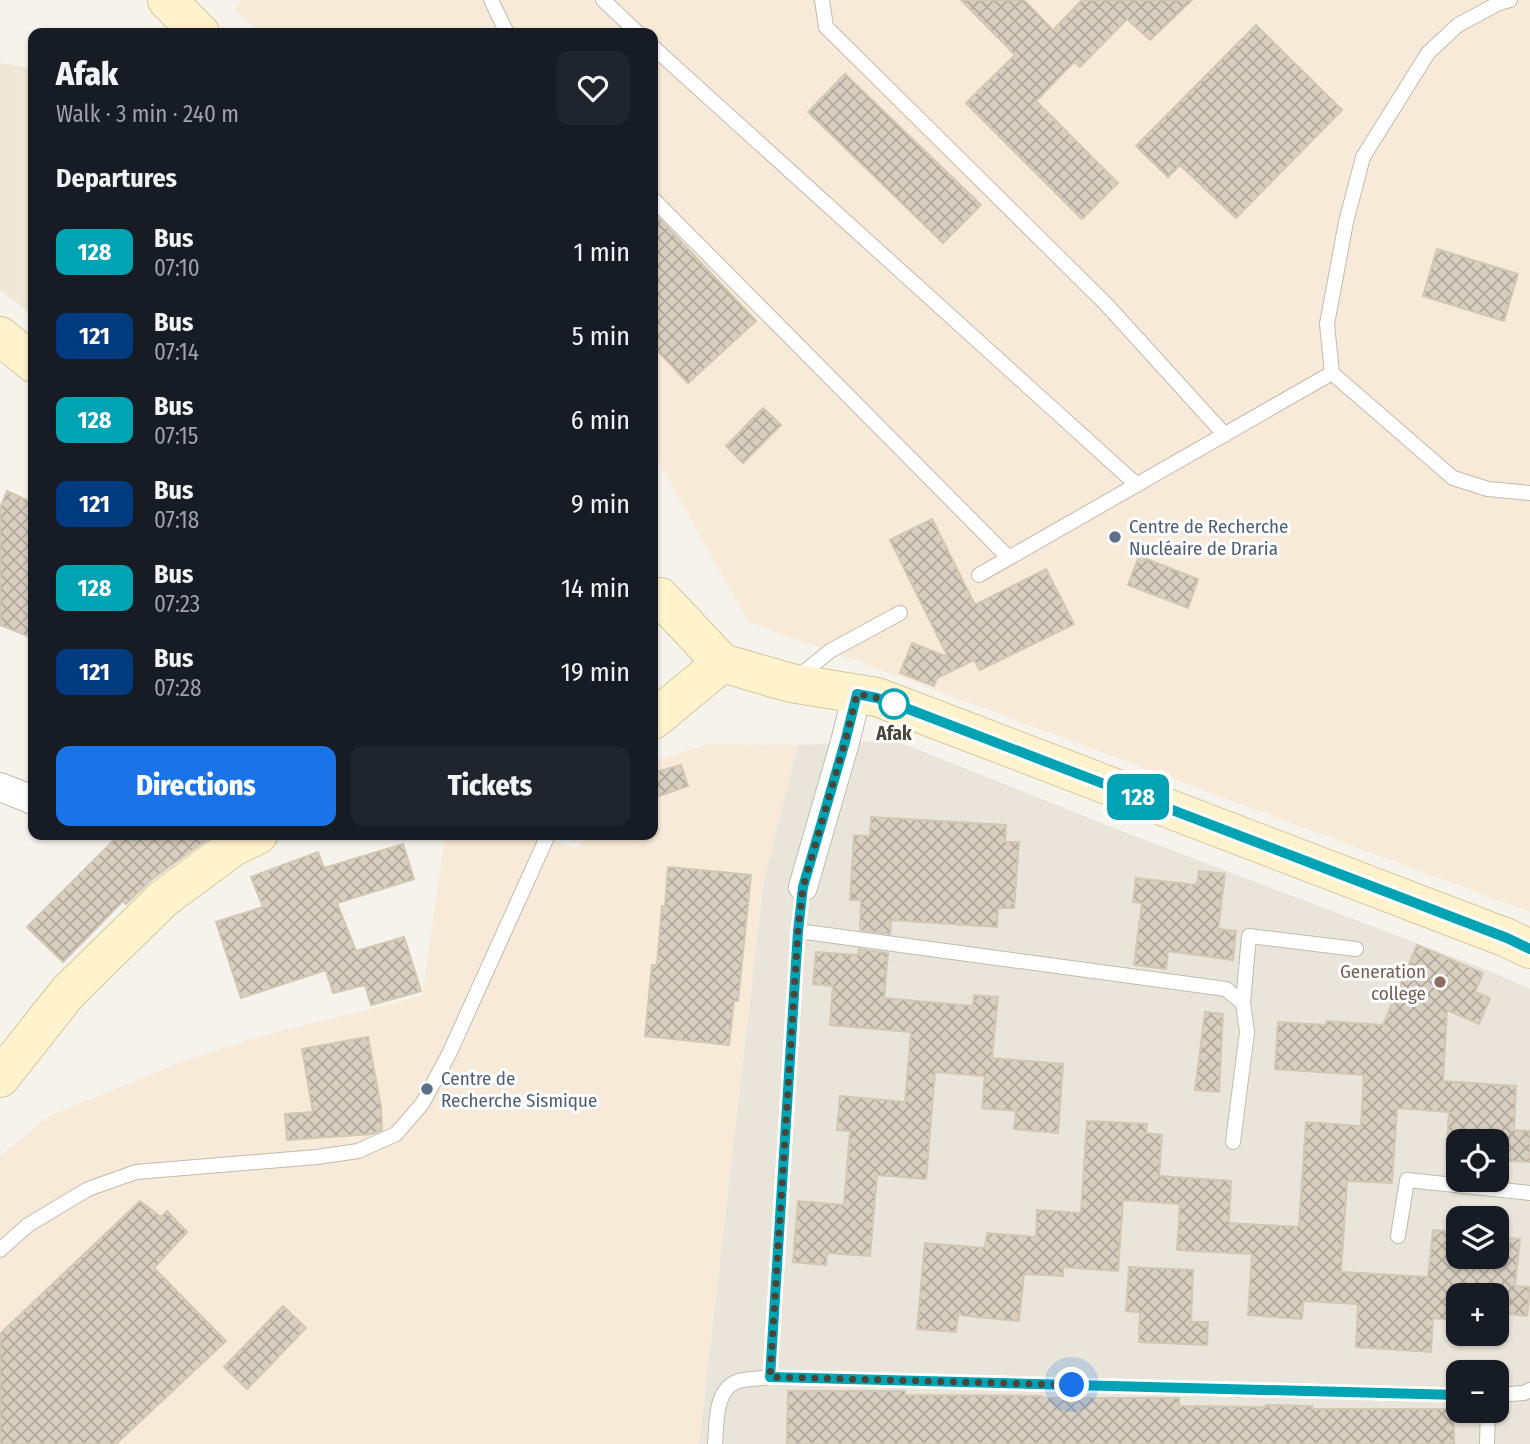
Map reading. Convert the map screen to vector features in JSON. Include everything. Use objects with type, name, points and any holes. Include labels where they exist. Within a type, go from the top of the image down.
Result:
[{"type":"main road","points":[[167,0],[195,28]]},
{"type":"main road","points":[[658,595],[722,663],[791,683],[877,698],[1530,949]]},
{"type":"main road","points":[[658,716],[722,663]]},
{"type":"main road","points":[[0,1079],[68,992],[164,898],[233,847],[248,840]]},
{"type":"street","points":[[803,887],[857,694]]},
{"type":"street","points":[[0,787],[28,798]]},
{"type":"lane","points":[[491,0],[505,28]]},
{"type":"lane","points":[[603,0],[633,28]]},
{"type":"lane","points":[[822,0],[826,27],[1106,304],[1225,435]]},
{"type":"lane","points":[[1510,0],[1458,25],[1428,53],[1363,158],[1346,222],[1327,324],[1332,373],[1453,478],[1488,489],[1530,493]]},
{"type":"lane","points":[[658,52],[1137,485]]},
{"type":"lane","points":[[658,204],[1009,558]]},
{"type":"lane","points":[[979,575],[1332,373]]},
{"type":"lane","points":[[791,683],[830,651],[900,613]]},
{"type":"lane","points":[[0,1250],[28,1226],[88,1189],[136,1172],[331,1155],[358,1151],[396,1134],[422,1104],[449,1054],[546,840]]},
{"type":"lane","points":[[770,1377],[803,887]]},
{"type":"lane","points":[[798,931],[1226,989],[1243,1003]]},
{"type":"lane","points":[[1233,1142],[1247,1032],[1243,1003],[1249,936],[1356,949]]},
{"type":"lane","points":[[1398,1236],[1407,1180],[1530,1193]]},
{"type":"lane","points":[[715,1444],[719,1405],[727,1388],[738,1381],[770,1377],[1446,1395]]},
{"type":"lane","points":[[1509,1394],[1530,1390]]},
{"type":"lane","points":[[1487,1444],[1488,1423]]},
{"type":"shaded area","name":"Centre de Recherche Nucléaire de Draria","points":[[241,0],[1530,0],[1530,912],[748,622],[658,461],[658,28],[255,28],[235,10]]},
{"type":"shaded area","points":[[0,63],[28,67],[28,312],[0,290]]},
{"type":"shaded area","points":[[894,740],[1129,834],[1490,971],[1530,989],[1530,1444],[699,1444],[764,879],[798,745]]},
{"type":"shaded area","name":"Centre de Recherche Sismique","points":[[708,744],[798,745],[764,879],[699,1444],[0,1444],[0,1156],[49,1116],[181,1062],[261,1036],[422,996],[444,840],[554,840],[576,849],[583,840],[658,840],[658,759]]},
{"type":"building","points":[[961,0],[1024,0],[1053,30],[1082,0],[1192,0],[1150,40],[1127,19],[1080,67],[1074,62],[1036,101],[1118,183],[1082,219],[966,103],[1015,55]]},
{"type":"building","points":[[1256,25],[1342,110],[1236,218],[1180,165],[1168,177],[1136,146]]},
{"type":"building","points":[[845,74],[981,205],[943,243],[808,112]]},
{"type":"building","points":[[658,217],[756,321],[688,383],[658,351]]},
{"type":"building","points":[[1437,249],[1518,274],[1504,321],[1423,296]]},
{"type":"building","points":[[763,408],[781,425],[743,463],[726,446]]},
{"type":"building","points":[[7,491],[28,501],[28,636],[0,625],[0,508]]},
{"type":"building","points":[[932,519],[975,605],[1046,569],[1074,624],[980,670],[974,660],[937,678],[934,686],[900,673],[912,643],[948,657],[890,540]]},
{"type":"building","points":[[1139,556],[1198,579],[1188,608],[1128,585]]},
{"type":"building","points":[[681,765],[688,786],[658,796],[658,772]]},
{"type":"building","points":[[871,817],[1006,825],[1005,842],[1019,842],[1014,908],[998,908],[997,927],[891,920],[890,934],[860,930],[861,900],[850,900],[854,835],[870,836]]},
{"type":"building","points":[[114,840],[206,840],[151,880],[126,904],[123,901],[63,962],[27,927]]},
{"type":"building","points":[[403,844],[414,879],[337,903],[356,951],[404,937],[421,991],[371,1005],[365,985],[333,993],[326,970],[241,998],[216,922],[263,907],[251,877],[318,852],[324,868]]},
{"type":"building","points":[[668,867],[751,875],[738,1001],[734,1001],[729,1045],[645,1036],[652,965],[657,965]]},
{"type":"building","points":[[1199,871],[1225,874],[1218,929],[1236,931],[1233,960],[1168,951],[1166,969],[1134,965],[1142,903],[1133,902],[1136,878],[1197,885]]},
{"type":"building","points":[[1417,945],[1483,973],[1475,992],[1490,998],[1479,1024],[1447,1010],[1443,1081],[1516,1086],[1514,1130],[1530,1131],[1530,1162],[1509,1161],[1509,1129],[1448,1129],[1449,1112],[1397,1108],[1392,1183],[1347,1181],[1341,1272],[1428,1277],[1433,1230],[1446,1231],[1446,1269],[1509,1269],[1509,1238],[1520,1239],[1515,1286],[1530,1287],[1527,1316],[1509,1314],[1509,1283],[1446,1283],[1446,1320],[1433,1318],[1431,1352],[1356,1347],[1358,1304],[1303,1301],[1302,1319],[1248,1315],[1252,1254],[1177,1250],[1180,1204],[1123,1200],[1118,1271],[1063,1267],[1063,1276],[1024,1274],[1019,1321],[958,1315],[956,1332],[917,1329],[925,1243],[985,1248],[987,1233],[1036,1237],[1037,1210],[1081,1213],[1087,1121],[1147,1124],[1146,1133],[1162,1135],[1159,1176],[1231,1181],[1229,1223],[1299,1227],[1306,1122],[1361,1126],[1364,1075],[1275,1069],[1278,1022],[1326,1025],[1327,1021],[1383,1025]]},
{"type":"building","points":[[859,949],[888,953],[884,998],[973,1006],[974,995],[998,997],[992,1058],[1063,1064],[1058,1133],[1014,1129],[1016,1111],[982,1108],[985,1076],[935,1072],[926,1179],[877,1175],[870,1256],[827,1253],[826,1265],[793,1262],[798,1201],[844,1205],[850,1131],[837,1130],[840,1096],[905,1102],[911,1032],[830,1025],[833,986],[813,984],[816,952],[858,955]]},
{"type":"building","points":[[1205,1012],[1223,1014],[1219,1092],[1195,1090]]},
{"type":"building","points":[[368,1037],[381,1107],[382,1130],[372,1134],[287,1140],[285,1114],[313,1112],[302,1049]]},
{"type":"building","points":[[140,1201],[161,1217],[167,1211],[187,1232],[154,1268],[226,1341],[116,1444],[0,1444],[0,1334]]},
{"type":"building","points":[[1129,1267],[1193,1270],[1191,1322],[1208,1322],[1207,1345],[1139,1342],[1140,1312],[1126,1311]]},
{"type":"building","points":[[283,1306],[306,1328],[247,1389],[224,1367]]},
{"type":"building","points":[[788,1391],[905,1391],[905,1395],[1042,1398],[1179,1398],[1179,1406],[1446,1409],[1446,1423],[1454,1423],[1454,1444],[787,1444]]},
{"type":"bus line","name":"128","points":[[1446,1395],[770,1377],[803,887],[857,694],[903,707],[1530,949]]},
{"type":"place","name":"Centre de Recherche Nucléaire de Draria","points":[[1115,537]]},
{"type":"place","name":"Afak","points":[[894,704]]},
{"type":"place","name":"Generation college","points":[[1440,982]]},
{"type":"place","name":"Centre de Recherche Sismique","points":[[427,1089]]},
{"type":"route","points":[[894,704],[903,707],[857,694],[803,887],[770,1377],[1072,1385]]}]
